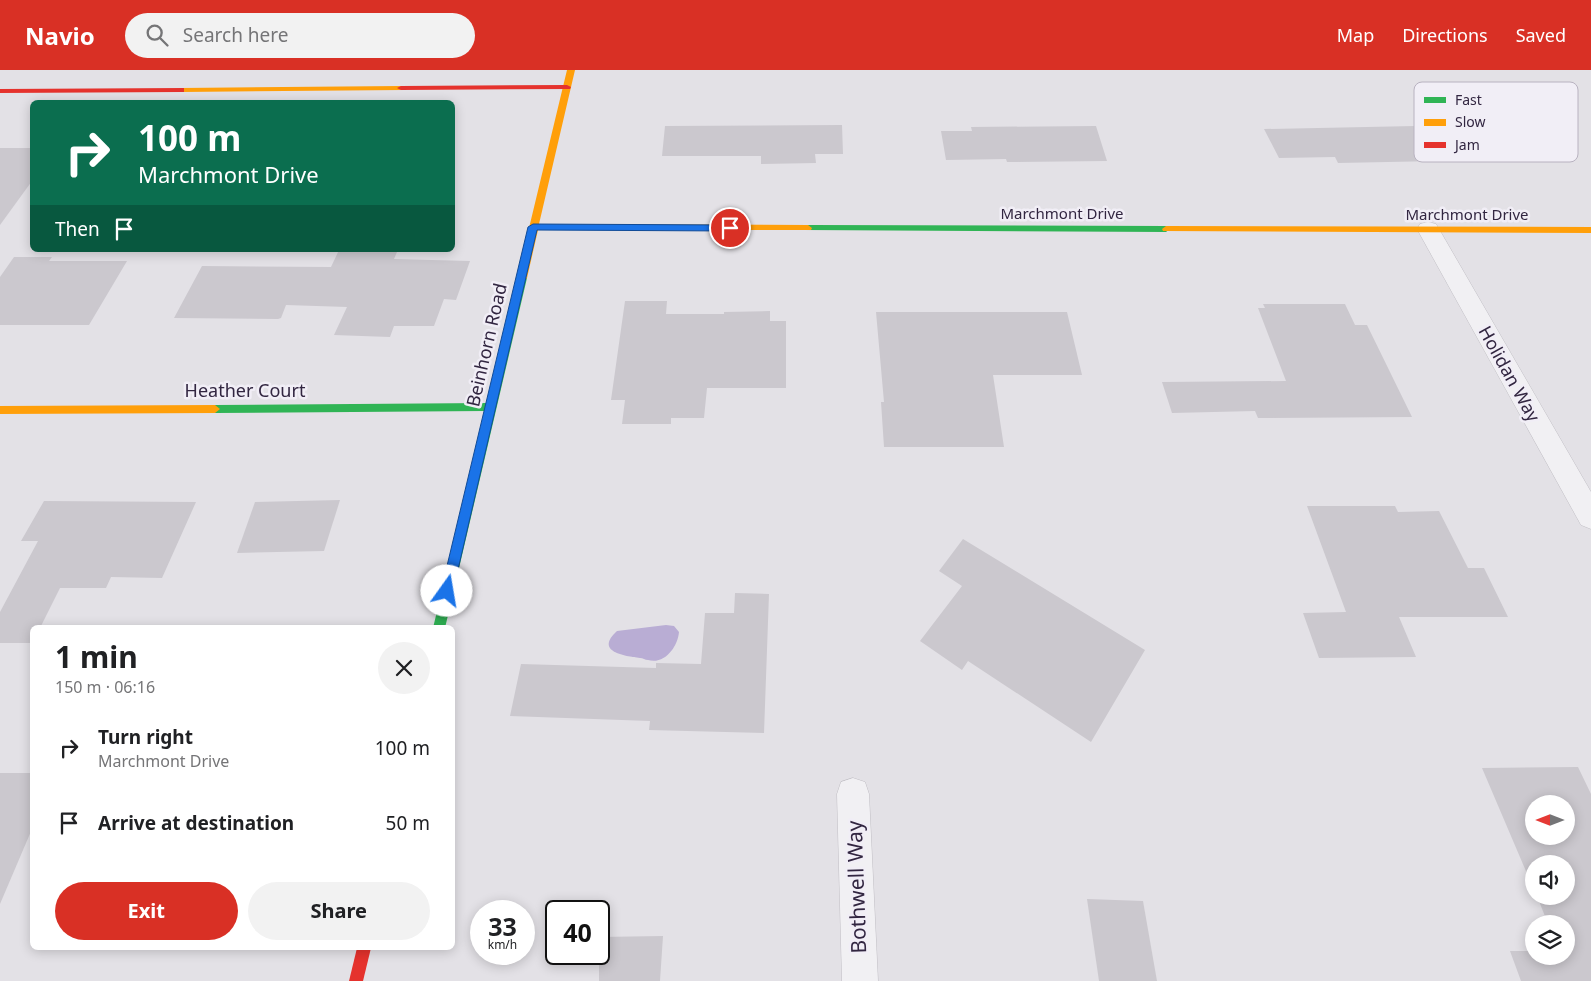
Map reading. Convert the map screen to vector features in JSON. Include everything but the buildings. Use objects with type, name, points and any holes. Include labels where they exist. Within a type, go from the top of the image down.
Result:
[{"type":"street","name":"Beinhorn Road","points":[[440,625],[571,70]]},
{"type":"street","points":[[0,91],[567,87]]},
{"type":"street","name":"Marchmont Drive","points":[[533,227],[1591,230]]},
{"type":"street","name":"Holidan Way","points":[[1428,229],[1591,517]]},
{"type":"street","name":"Heather Court","points":[[0,410],[490,407]]},
{"type":"street","name":"Bothwell Way","points":[[853,794],[860,981]]},
{"type":"street","points":[[356,981],[364,950]]},
{"type":"shaded area","points":[[666,625],[674,626],[679,632],[673,648],[660,660],[654,661],[627,656],[614,652],[610,648],[611,638],[617,631]]},
{"type":"traffic: fast","points":[[808,228],[1166,229]]},
{"type":"traffic: fast","points":[[440,625],[522,278]]},
{"type":"traffic: fast","points":[[215,409],[490,407]]},
{"type":"traffic: slow","points":[[522,278],[571,70]]},
{"type":"traffic: slow","points":[[181,90],[401,88]]},
{"type":"traffic: slow","points":[[533,227],[808,228]]},
{"type":"traffic: slow","points":[[1166,229],[1591,230]]},
{"type":"traffic: slow","points":[[0,410],[215,409]]},
{"type":"traffic: jam","points":[[401,88],[567,87]]},
{"type":"traffic: jam","points":[[0,91],[181,90]]},
{"type":"traffic: jam","points":[[356,981],[364,950]]},
{"type":"route","points":[[447,591],[533,227],[730,228]]}]
